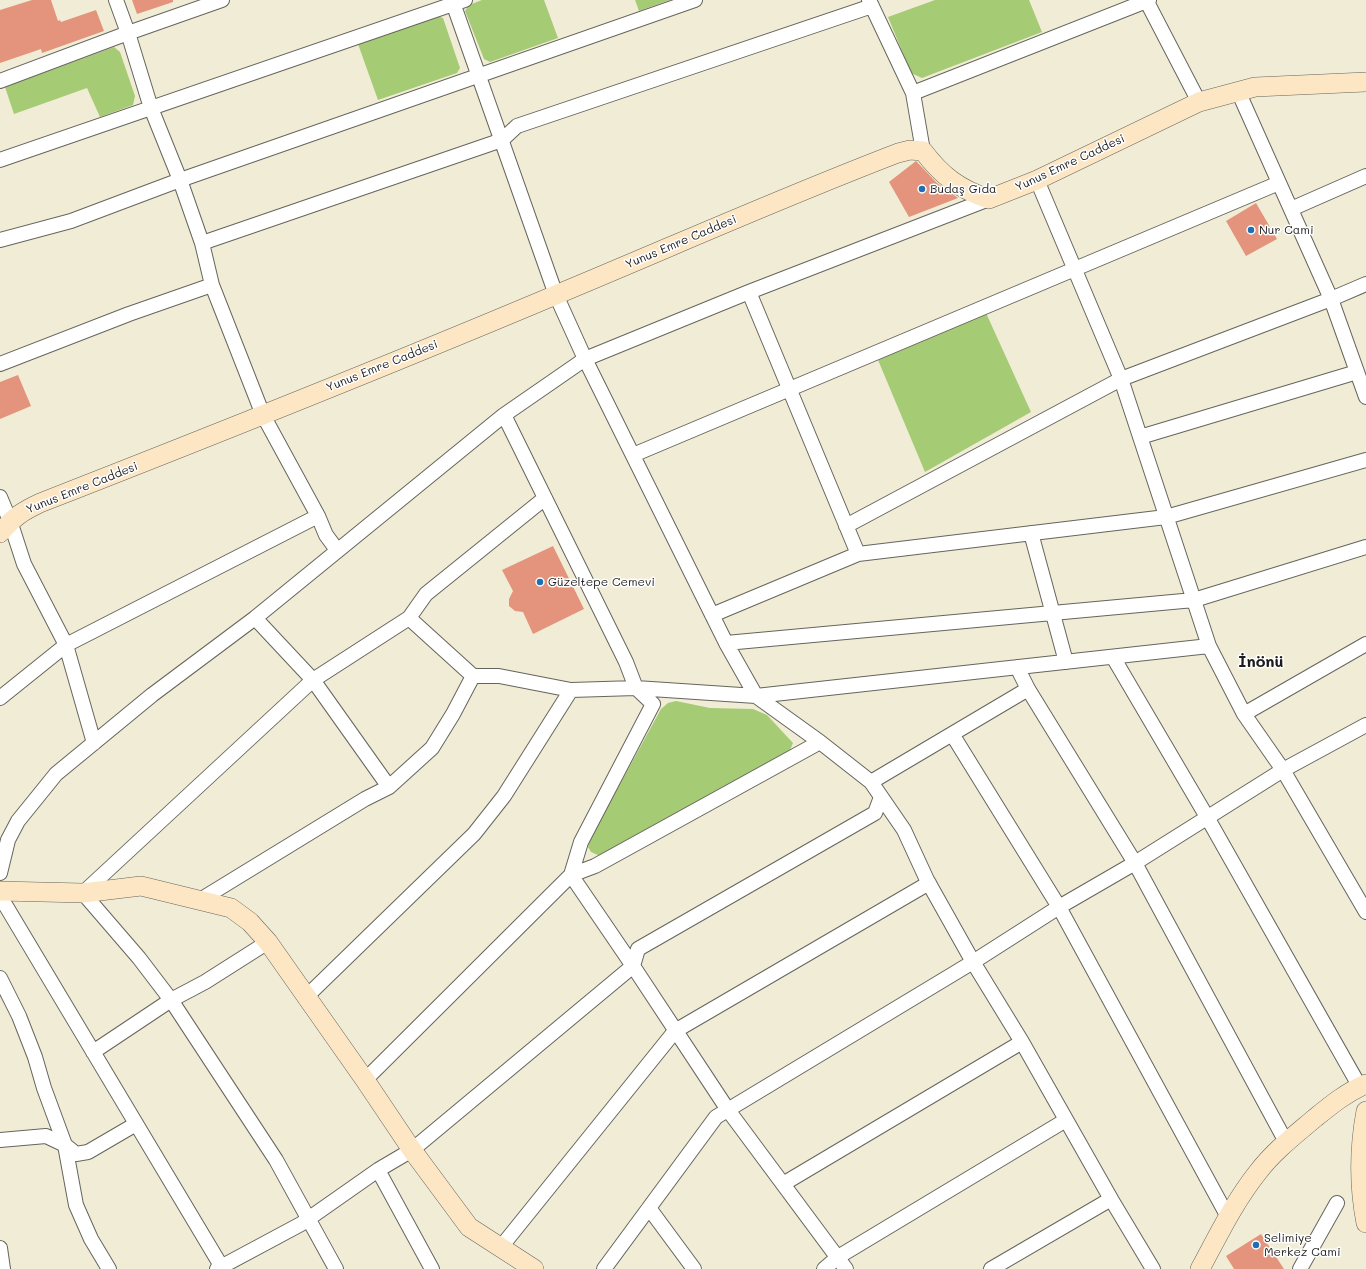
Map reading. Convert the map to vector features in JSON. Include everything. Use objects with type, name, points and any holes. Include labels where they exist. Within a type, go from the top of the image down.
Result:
[{"type":"street","points":[[116,0],[128,33],[151,108],[180,180],[202,243],[212,285],[263,415],[318,516],[326,535],[338,550]]},
{"type":"street","points":[[0,80],[222,0]]},
{"type":"street","points":[[0,240],[71,221],[180,180],[695,0]]},
{"type":"street","points":[[913,93],[1147,0],[1199,102]]},
{"type":"street","points":[[0,160],[457,1],[479,76],[556,295],[585,358],[726,643],[756,696],[820,742],[871,782],[904,830],[929,883],[973,962],[1022,1042],[1151,1268]]},
{"type":"street","points":[[202,243],[502,140],[517,126],[870,3],[913,93],[923,151],[943,174],[971,193],[989,199]]},
{"type":"street","name":"Yunus Emre Caddesi","points":[[989,199],[1037,180],[1199,102],[1256,87],[1366,82]]},
{"type":"street","points":[[1238,91],[1331,299],[1366,397]]},
{"type":"street","name":"Yunus Emre Caddesi","points":[[5,527],[23,512],[40,503],[263,415],[556,295],[810,188],[898,153],[910,150],[923,151]]},
{"type":"street","points":[[1291,209],[1366,176]]},
{"type":"street","points":[[1037,180],[1121,379],[1209,646],[1244,714],[1283,770],[1366,912]]},
{"type":"street","points":[[633,455],[1279,183]]},
{"type":"street","points":[[0,873],[8,840],[18,821],[56,774],[152,695],[255,618],[504,415],[585,358],[748,292],[989,199]]},
{"type":"street","points":[[846,526],[1121,379],[1331,299],[1366,284]]},
{"type":"street","points":[[0,364],[129,314],[212,285]]},
{"type":"street","points":[[748,292],[858,554]]},
{"type":"street","points":[[1140,437],[1357,372]]},
{"type":"street","points":[[365,1080],[570,874],[581,842],[653,704],[636,688],[626,662],[504,415]]},
{"type":"street","points":[[712,615],[858,554],[1166,516],[1366,460]]},
{"type":"street","points":[[0,497],[5,527],[66,644],[94,743]]},
{"type":"street","points":[[83,893],[312,680],[409,618],[426,594],[545,498]]},
{"type":"street","points":[[0,698],[66,644],[318,516]]},
{"type":"street","points":[[1030,533],[1066,662]]},
{"type":"street","points":[[726,643],[1194,600],[1366,547]]},
{"type":"street","points":[[255,618],[312,680],[390,788]]},
{"type":"street","points":[[409,618],[473,676],[499,676],[571,690],[636,688],[756,696],[1209,646]]},
{"type":"street","points":[[1244,714],[1366,644]]},
{"type":"street","points":[[1113,656],[1363,1086],[1340,1099],[1286,1142],[1258,1171],[1228,1217],[1200,1269]]},
{"type":"street","points":[[1017,667],[1028,688],[1135,863],[1286,1142]]},
{"type":"street","points":[[200,900],[365,799],[390,788],[432,748],[454,714],[473,676]]},
{"type":"street","points":[[871,782],[1028,688]]},
{"type":"street","points":[[306,997],[474,834],[504,796],[571,690]]},
{"type":"street","points":[[604,1269],[716,1117],[973,962],[1059,907],[1135,863],[1283,770],[1366,725]]},
{"type":"street","points":[[952,734],[1059,907],[1228,1217]]},
{"type":"street","points":[[570,874],[595,866],[820,742]]},
{"type":"street","points":[[0,896],[136,1124],[155,1153],[220,1268],[308,1219],[378,1170],[412,1150],[633,966],[638,949],[875,813],[881,797]]},
{"type":"street","points":[[570,874],[728,1110],[846,1269]]},
{"type":"street","points":[[501,1247],[675,1030],[929,883]]},
{"type":"street","points":[[0,891],[83,893],[141,886],[231,908],[250,922],[268,942],[365,1080],[412,1150],[469,1227],[534,1269]]},
{"type":"street","points":[[83,893],[139,958],[171,1000],[276,1160],[336,1269]]},
{"type":"street","points":[[93,1052],[171,1000],[205,982],[268,942]]},
{"type":"street","points":[[0,978],[19,1016],[35,1057],[44,1088],[65,1145],[76,1205],[92,1239],[109,1269]]},
{"type":"street","points":[[783,1184],[1022,1042]]},
{"type":"street","points":[[1366,1112],[1362,1141],[1361,1167],[1361,1189],[1366,1223]]},
{"type":"street","points":[[824,1269],[838,1257],[1066,1120]]},
{"type":"street","points":[[0,1140],[46,1136],[65,1145],[76,1154],[88,1152],[136,1124]]},
{"type":"street","points":[[378,1170],[432,1269]]},
{"type":"street","points":[[991,1269],[1111,1199]]},
{"type":"street","points":[[1300,1269],[1337,1203]]},
{"type":"street","points":[[649,1208],[694,1269]]},
{"type":"street","points":[[0,1248],[4,1269]]},
{"type":"green space","points":[[482,0],[544,0],[558,38],[490,62],[484,59],[465,11],[469,5]]},
{"type":"green space","points":[[635,0],[670,0],[639,11]]},
{"type":"green space","points":[[935,0],[1029,0],[1042,32],[922,78],[911,73],[888,17]]},
{"type":"green space","points":[[436,15],[443,18],[460,68],[457,73],[378,100],[358,44]]},
{"type":"green space","points":[[114,47],[120,52],[135,96],[133,105],[100,117],[87,88],[14,114],[5,87]]},
{"type":"green space","points":[[986,313],[1031,412],[925,472],[878,360]]},
{"type":"green space","points":[[676,701],[710,708],[753,709],[767,715],[793,743],[790,750],[600,856],[591,852],[588,847],[590,839],[661,709],[668,703]]},
{"type":"building","points":[[32,0],[51,0],[58,21],[60,20],[61,22],[96,10],[104,31],[42,53],[41,49],[0,63],[0,10]]},
{"type":"building","points":[[132,0],[173,0],[173,2],[137,14]]},
{"type":"building","name":"Budaş Gıda","points":[[916,161],[937,183],[958,198],[909,217],[889,182]]},
{"type":"building","name":"Nur Cami","points":[[1256,203],[1277,239],[1246,256],[1226,221]]},
{"type":"building","points":[[18,375],[31,406],[0,419],[0,382]]},
{"type":"building","name":"Güzeltepe Cemevi","points":[[553,546],[584,609],[533,634],[523,612],[515,611],[509,606],[509,599],[513,591],[502,570]]},
{"type":"building","name":"Selimiye Merkez Cami","points":[[1261,1234],[1284,1269],[1234,1269],[1226,1256]]},
{"type":"place","name":"Budaş Gıda","points":[[922,189]]},
{"type":"place","name":"Nur Cami","points":[[1251,230]]},
{"type":"place","name":"Güzeltepe Cemevi","points":[[540,582]]},
{"type":"place","name":"Selimiye Merkez Cami","points":[[1256,1245]]},
{"type":"district","name":"İnönü","points":[[1261,662]]}]
